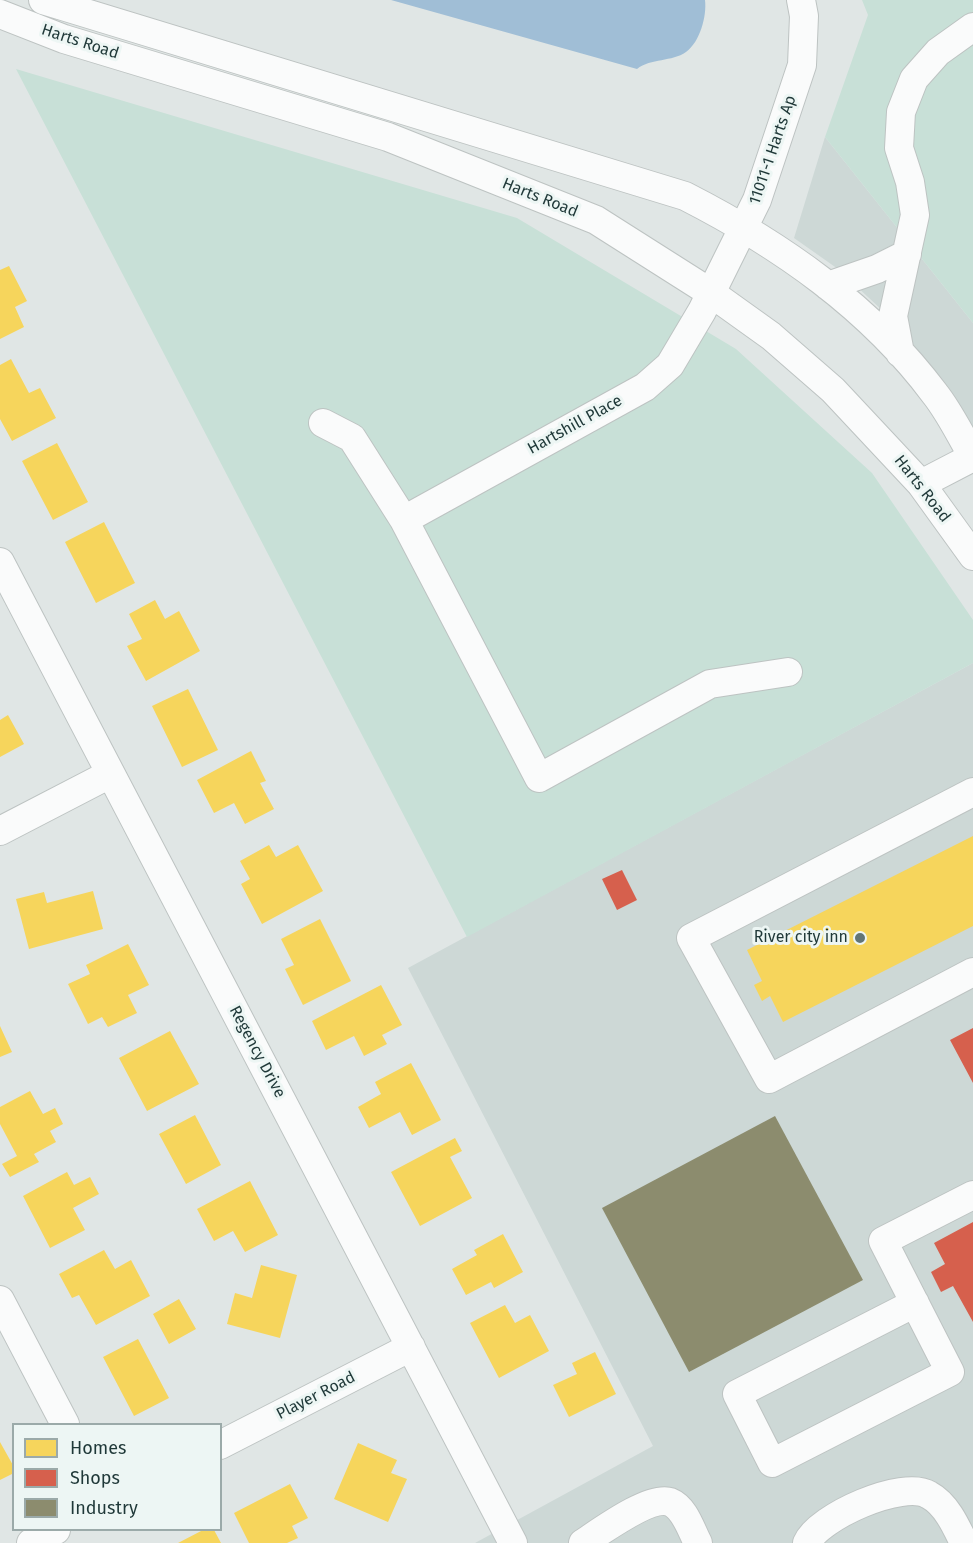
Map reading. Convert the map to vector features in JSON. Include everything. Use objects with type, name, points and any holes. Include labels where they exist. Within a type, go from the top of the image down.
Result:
[{"type":"street","name":"Harts Road","points":[[43,0],[685,196],[744,226],[828,286],[883,333],[936,395],[973,457]]},
{"type":"street","name":"11011-1 Harts Ap","points":[[711,293],[757,200],[802,65],[804,16],[801,0]]},
{"type":"street","name":"Harts Road","points":[[0,14],[64,39],[388,137],[596,220],[711,293],[771,336],[833,390],[921,484],[973,556]]},
{"type":"street","points":[[900,353],[893,316],[915,215],[910,182],[899,148],[901,112],[914,79],[938,52],[973,27]]},
{"type":"street","points":[[304,111],[315,83]]},
{"type":"street","points":[[828,286],[877,269],[907,254]]},
{"type":"street","name":"Hartshill Place","points":[[404,520],[645,387],[670,365],[711,293]]},
{"type":"street","points":[[323,423],[352,438],[404,520],[539,778],[710,684],[788,672]]},
{"type":"street","points":[[921,484],[973,457]]},
{"type":"street","name":"Regency Drive","points":[[0,562],[513,1543]]},
{"type":"street","points":[[0,831],[110,774]]},
{"type":"street","points":[[973,792],[691,938],[769,1079],[973,972]]},
{"type":"street","points":[[915,1303],[737,1394],[772,1463],[950,1372],[915,1303],[883,1241],[973,1195]]},
{"type":"street","points":[[0,1300],[64,1423]]},
{"type":"street","name":"Player Road","points":[[222,1444],[411,1347]]},
{"type":"street","points":[[807,1543],[811,1533],[842,1513],[900,1490],[928,1494],[950,1515],[964,1543]]},
{"type":"street","points":[[583,1543],[653,1502],[669,1502],[682,1511],[696,1542]]},
{"type":"street","points":[[31,1543],[54,1531]]},
{"type":"shaded area","points":[[825,137],[973,323],[973,438],[953,402],[917,349],[884,312],[838,269],[794,238]]},
{"type":"shaded area","points":[[973,663],[973,1543],[475,1543],[653,1446],[408,968]]},
{"type":"green space","points":[[862,0],[973,0],[973,323],[825,137],[868,15]]},
{"type":"green space","points":[[16,69],[517,218],[736,349],[872,473],[973,620],[973,663],[467,937]]},
{"type":"water","points":[[391,0],[705,0],[705,6],[702,28],[691,48],[680,55],[649,63],[637,69]]},
{"type":"building: Homes","points":[[9,266],[27,301],[15,307],[24,327],[0,339],[0,270]]},
{"type":"building: Homes","points":[[11,359],[29,393],[40,388],[56,418],[12,441],[0,419],[0,365]]},
{"type":"building: Homes","points":[[57,443],[88,502],[53,520],[22,461]]},
{"type":"building: Homes","points":[[104,522],[135,583],[96,603],[65,542]]},
{"type":"building: Homes","points":[[155,600],[165,619],[179,611],[200,651],[146,681],[127,646],[142,639],[129,614]]},
{"type":"building: Homes","points":[[188,689],[218,750],[182,767],[152,706]]},
{"type":"building: Homes","points":[[8,715],[24,744],[0,757],[0,720]]},
{"type":"building: Homes","points":[[251,751],[266,781],[260,783],[274,809],[245,824],[234,803],[214,813],[197,780]]},
{"type":"building: Homes","name":"River city inn","points":[[973,836],[973,926],[783,1022],[770,996],[762,1001],[754,985],[762,981],[747,950]]},
{"type":"building: Homes","points":[[269,845],[276,857],[298,845],[323,891],[262,924],[241,884],[250,879],[240,861]]},
{"type":"building: Homes","points":[[93,891],[103,929],[29,949],[16,899],[44,892],[47,903]]},
{"type":"building: Homes","points":[[320,919],[351,981],[303,1005],[285,969],[294,965],[281,939]]},
{"type":"building: Homes","points":[[128,944],[149,985],[128,995],[137,1013],[108,1027],[102,1017],[88,1024],[68,984],[90,974],[86,965]]},
{"type":"building: Homes","points":[[381,985],[402,1025],[382,1035],[387,1044],[364,1056],[354,1036],[326,1050],[312,1021]]},
{"type":"building: Homes","points":[[0,1026],[12,1052],[0,1057]]},
{"type":"building: Homes","points":[[170,1031],[199,1084],[147,1111],[119,1058]]},
{"type":"building: Homes","points":[[411,1063],[441,1120],[412,1135],[400,1112],[369,1128],[358,1107],[381,1094],[375,1082]]},
{"type":"building: Homes","points":[[30,1091],[43,1114],[55,1108],[63,1124],[50,1131],[56,1142],[34,1154],[39,1162],[10,1177],[2,1164],[17,1156],[0,1124],[0,1107]]},
{"type":"building: Homes","points":[[195,1115],[221,1165],[186,1184],[159,1134]]},
{"type":"building: Homes","points":[[455,1138],[462,1151],[450,1157],[472,1198],[420,1226],[391,1172]]},
{"type":"building: Homes","points":[[67,1172],[74,1185],[90,1177],[99,1194],[73,1208],[85,1230],[50,1248],[23,1196]]},
{"type":"building: Homes","points":[[250,1181],[278,1235],[245,1252],[233,1231],[214,1241],[197,1209]]},
{"type":"building: Homes","points":[[503,1234],[523,1272],[494,1288],[491,1282],[466,1295],[452,1269],[477,1255],[474,1250]]},
{"type":"building: Homes","points":[[104,1250],[115,1269],[131,1260],[150,1296],[96,1325],[79,1295],[72,1298],[59,1274]]},
{"type":"building: Homes","points":[[261,1265],[297,1275],[280,1338],[227,1324],[235,1293],[252,1298]]},
{"type":"building: Homes","points":[[179,1299],[196,1329],[169,1344],[153,1314]]},
{"type":"building: Homes","points":[[505,1305],[515,1323],[530,1315],[549,1351],[499,1378],[470,1323]]},
{"type":"building: Homes","points":[[138,1339],[169,1398],[134,1416],[103,1357]]},
{"type":"building: Homes","points":[[595,1352],[616,1394],[569,1417],[553,1385],[577,1374],[572,1363]]},
{"type":"building: Homes","points":[[0,1442],[12,1463],[12,1474],[0,1480]]},
{"type":"building: Homes","points":[[358,1443],[397,1460],[391,1473],[407,1479],[388,1522],[334,1499]]},
{"type":"building: Homes","points":[[290,1484],[308,1518],[292,1526],[298,1538],[287,1543],[249,1543],[234,1513]]},
{"type":"building: Homes","points":[[201,1531],[215,1531],[221,1543],[178,1543]]},
{"type":"building: Shops","points":[[622,870],[637,900],[617,910],[602,879]]},
{"type":"building: Shops","points":[[973,1028],[973,1083],[950,1040]]},
{"type":"building: Shops","points":[[973,1222],[973,1322],[953,1286],[941,1292],[931,1272],[945,1264],[934,1243]]},
{"type":"building: Industry","points":[[775,1116],[863,1280],[689,1372],[602,1208]]},
{"type":"place","name":"River city inn","points":[[860,938]]}]
